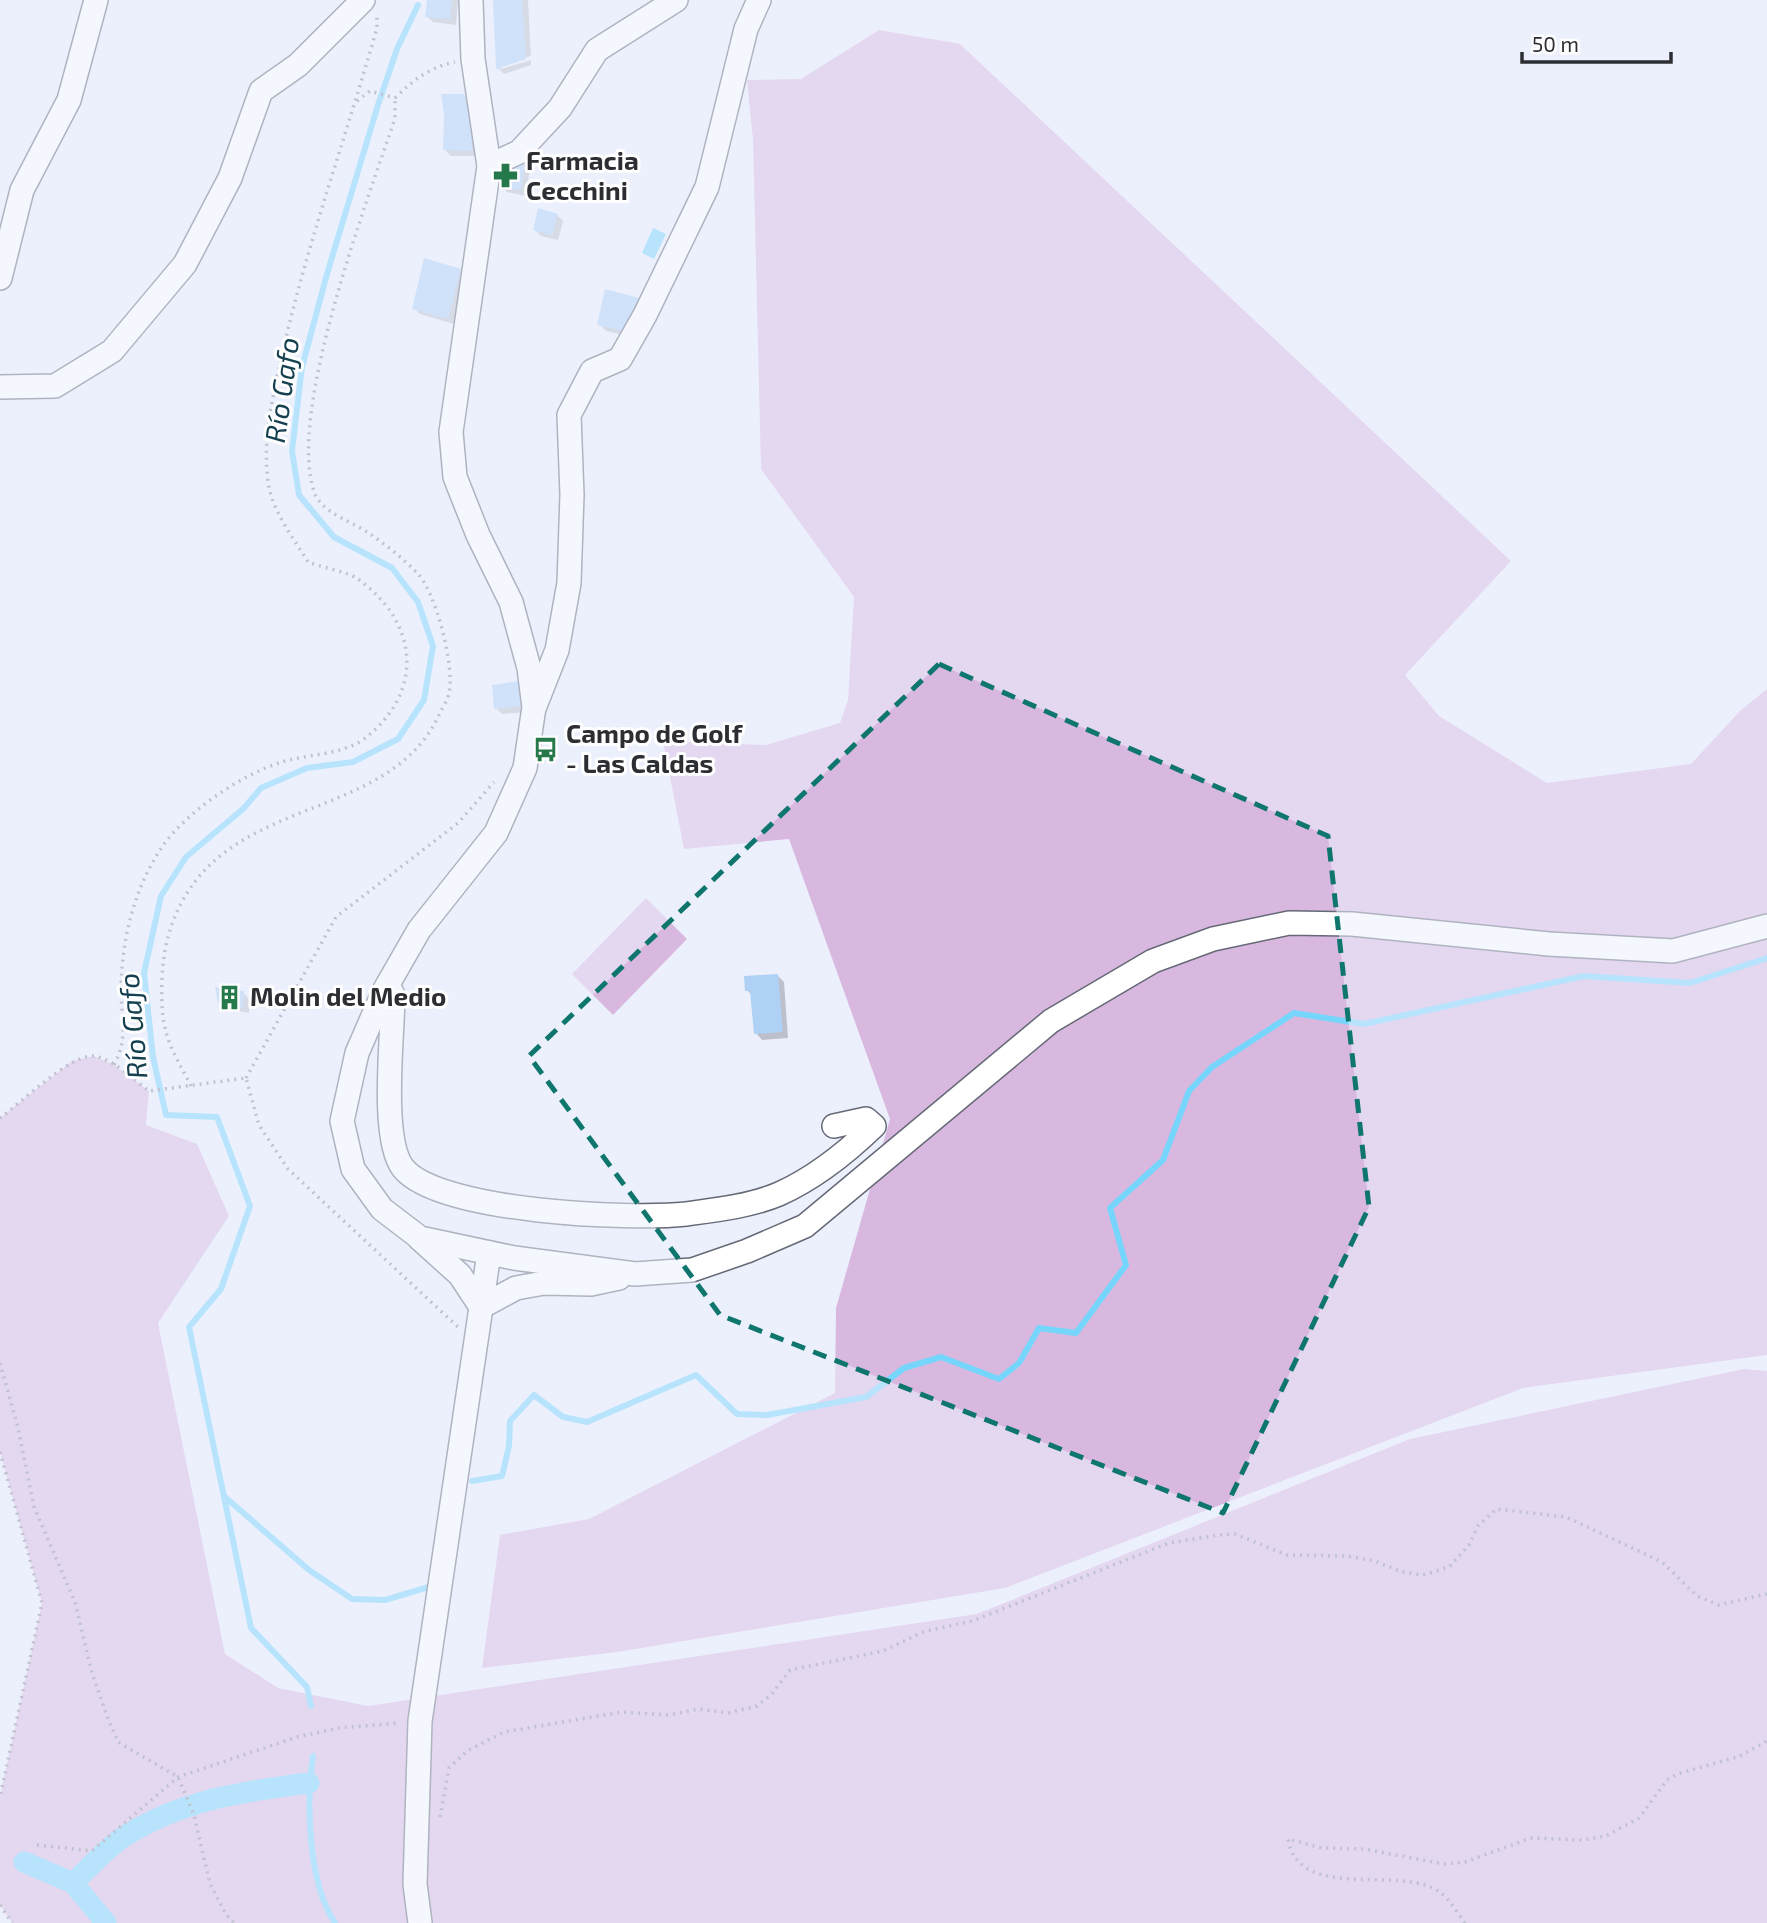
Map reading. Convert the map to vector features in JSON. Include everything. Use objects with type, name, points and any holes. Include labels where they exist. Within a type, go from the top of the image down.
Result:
[{"type":"street","points":[[0,278],[22,190],[69,100],[96,0]]},
{"type":"street","points":[[471,0],[473,59],[489,166],[451,432],[455,477],[478,535],[511,602],[529,668],[534,707]]},
{"type":"street","points":[[489,166],[519,152],[560,108],[597,50],[676,0]]},
{"type":"street","points":[[481,1307],[460,1275],[420,1238],[382,1209],[353,1169],[342,1121],[357,1053],[388,985],[419,930],[496,833],[525,768],[534,707],[557,650],[569,583],[572,495],[569,415],[592,371],[620,359],[645,315],[707,187],[746,29],[759,0]]},
{"type":"street","points":[[0,387],[55,386],[112,351],[185,264],[230,178],[261,91],[298,65],[370,3]]},
{"type":"street","points":[[481,1307],[516,1288],[544,1283],[591,1284],[635,1274],[692,1270],[747,1251],[805,1226],[1051,1021],[1153,961],[1213,939],[1289,923],[1302,923],[1365,925],[1549,944],[1673,951],[1767,926]]},
{"type":"street","points":[[388,985],[393,995],[390,1099],[393,1142],[401,1166],[419,1184],[502,1204],[570,1212],[611,1215],[684,1214],[735,1206],[779,1194],[827,1168],[874,1126],[866,1119],[834,1125]]},
{"type":"street","points":[[420,1238],[489,1253],[635,1274]]},
{"type":"street","points":[[420,1923],[415,1884],[420,1721],[489,1253]]},
{"type":"path","points":[[114,1065],[124,1045],[121,986],[133,902],[163,846],[195,812],[252,773],[282,761],[346,747],[363,739],[388,713],[404,690],[408,656],[400,629],[386,603],[355,577],[308,562],[284,523],[269,488],[268,441],[275,389],[298,284],[377,29],[370,3]]},
{"type":"path","points":[[191,1086],[165,1029],[164,950],[174,914],[202,872],[222,853],[256,831],[383,776],[405,761],[433,728],[450,693],[446,636],[420,575],[368,532],[332,512],[316,496],[307,454],[312,400],[356,237],[395,118],[395,98],[412,81],[438,65],[473,59]]},
{"type":"path","points":[[356,103],[373,91],[395,98]]},
{"type":"path","points":[[463,1333],[288,1169],[259,1125],[246,1078],[336,917],[458,823],[494,782]]},
{"type":"path","points":[[0,1118],[72,1061],[94,1056],[114,1065],[149,1091],[246,1078]]},
{"type":"path","points":[[0,1363],[18,1428],[34,1507],[75,1602],[92,1673],[118,1742],[178,1777],[194,1815],[210,1884],[234,1923]]},
{"type":"path","points":[[0,1452],[42,1603],[0,1797]]},
{"type":"path","points":[[437,1828],[449,1768],[467,1752],[505,1732],[622,1712],[669,1715],[699,1709],[728,1713],[757,1706],[771,1695],[790,1670],[883,1651],[923,1632],[972,1620],[1169,1543],[1235,1534],[1287,1555],[1347,1556],[1423,1575],[1449,1567],[1469,1545],[1478,1526],[1496,1508],[1566,1517],[1662,1562],[1696,1596],[1718,1605],[1767,1594]]},
{"type":"path","points":[[37,1845],[92,1851],[178,1777],[297,1737],[339,1728],[420,1721]]},
{"type":"path","points":[[1465,1923],[1441,1892],[1406,1881],[1325,1877],[1290,1852],[1288,1839],[1322,1848],[1364,1849],[1444,1864],[1465,1862],[1531,1838],[1583,1840],[1606,1836],[1639,1818],[1667,1780],[1677,1774],[1740,1756],[1767,1741]]},
{"type":"path","points":[[0,1905],[12,1923]]},
{"type":"highlighted area","points":[[939,664],[1328,836],[1369,1207],[1223,1513],[720,1315],[529,1056]]},
{"type":"shaded area","points":[[879,30],[960,44],[1511,561],[1405,675],[1439,716],[1547,783],[1691,764],[1740,711],[1767,689],[1767,1355],[1523,1388],[1005,1588],[617,1652],[482,1668],[500,1535],[589,1519],[835,1393],[836,1308],[890,1119],[789,839],[684,849],[663,741],[766,745],[840,723],[848,700],[854,597],[761,469],[753,140],[747,80],[801,79]]},
{"type":"shaded area","points":[[646,898],[687,939],[613,1015],[572,974]]},
{"type":"shaded area","points":[[94,1056],[114,1065],[149,1091],[146,1125],[197,1144],[229,1216],[158,1323],[225,1654],[278,1688],[368,1706],[977,1614],[1410,1439],[1744,1369],[1767,1371],[1767,1923],[12,1923],[0,1905],[0,1797],[42,1603],[0,1452],[0,1118],[72,1061]]},
{"type":"water","points":[[653,228],[666,234],[654,259],[642,253]]},
{"type":"building","points":[[427,0],[452,0],[450,19],[425,17]]},
{"type":"building","points":[[493,0],[522,0],[526,59],[496,69]]},
{"type":"building","points":[[441,94],[464,94],[471,114],[472,151],[443,150],[444,115]]},
{"type":"building","points":[[525,159],[521,190],[499,187],[502,166]]},
{"type":"building","points":[[538,208],[558,214],[552,235],[533,230]]},
{"type":"building","points":[[424,258],[461,269],[448,319],[412,309]]},
{"type":"building","points":[[605,289],[639,298],[631,333],[597,325]]},
{"type":"building","points":[[518,681],[522,706],[494,709],[492,685]]},
{"type":"building","points":[[778,974],[783,1032],[754,1034],[750,991],[745,991],[744,976]]},
{"type":"building","name":"Molin del Medio","points":[[215,987],[244,991],[243,1008],[218,1003]]},
{"type":"waterway","name":"Río Gafo","points":[[311,1706],[307,1687],[251,1628],[189,1327],[221,1289],[250,1206],[217,1117],[166,1115],[153,1057],[144,973],[161,896],[186,857],[243,809],[261,788],[307,768],[353,762],[398,739],[424,700],[433,646],[418,602],[392,568],[334,537],[299,495],[292,451],[302,367],[327,274],[378,105],[397,49],[418,5]]},
{"type":"waterway","points":[[472,1481],[502,1476],[509,1446],[510,1421],[534,1395],[563,1417],[587,1422],[696,1375],[737,1414],[767,1415],[866,1397],[904,1368],[941,1357],[999,1379],[1019,1363],[1039,1328],[1076,1333],[1126,1265],[1110,1208],[1163,1160],[1189,1091],[1212,1067],[1294,1013],[1364,1024],[1584,976],[1690,983],[1767,958]]},
{"type":"waterway","points":[[225,1497],[309,1570],[352,1599],[385,1600],[432,1586],[433,1583]]},
{"type":"waterway","name":"Río Gafo","points":[[313,1756],[310,1819],[314,1865],[326,1906],[335,1923]]},
{"type":"waterway","points":[[73,1883],[118,1841],[169,1814],[214,1799],[309,1783]]},
{"type":"waterway","points":[[24,1862],[73,1883],[106,1923]]},
{"type":"place","name":"Farmacia Cecchini","points":[[506,176]]},
{"type":"place","name":"Campo de Golf - Las Caldas","points":[[546,749]]},
{"type":"place","name":"Molin del Medio","points":[[230,997]]}]
